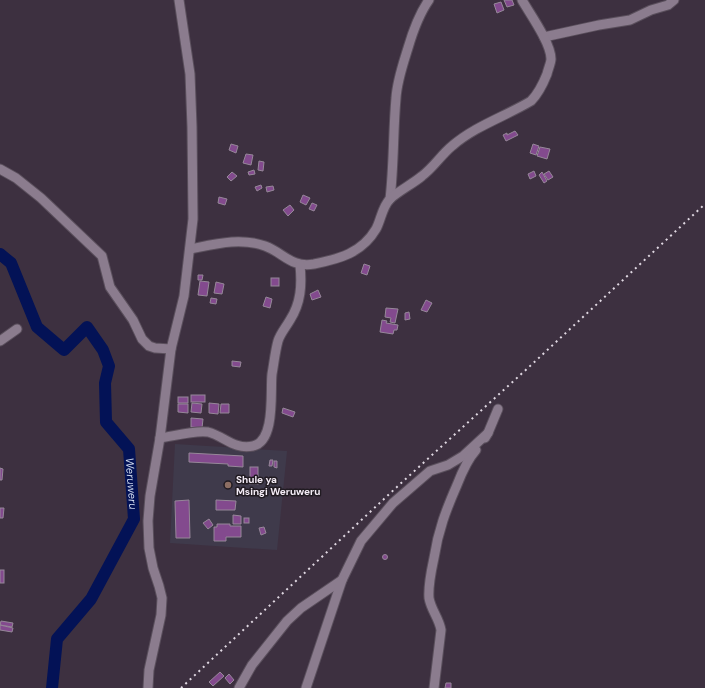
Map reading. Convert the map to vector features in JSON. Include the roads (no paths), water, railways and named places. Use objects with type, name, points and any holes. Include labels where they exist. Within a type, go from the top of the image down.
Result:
[{"type":"street","points":[[148,688],[161,615],[162,598],[149,548],[148,521],[150,496],[160,438],[171,349],[184,296],[193,219],[190,74],[179,0]]},
{"type":"street","points":[[190,249],[231,241],[244,241],[264,246],[300,265],[332,260],[350,254],[365,242],[376,229],[390,199],[393,177],[393,140],[398,85],[415,26],[429,0]]},
{"type":"street","points":[[390,199],[423,176],[452,146],[469,134],[531,100],[538,94],[544,82],[551,59],[544,37],[522,0]]},
{"type":"street","points":[[544,37],[598,25],[630,20],[651,10],[668,5],[674,0]]},
{"type":"street","points":[[0,169],[16,178],[41,198],[102,256],[110,287],[133,320],[142,339],[149,346],[171,349]]},
{"type":"street","points":[[160,438],[184,435],[195,431],[208,432],[219,436],[231,444],[242,446],[254,446],[263,440],[269,424],[271,413],[270,386],[278,340],[291,319],[298,303],[301,288],[300,265]]},
{"type":"street","points":[[0,341],[17,329]]},
{"type":"street","points":[[434,688],[441,630],[440,623],[431,603],[429,585],[438,533],[445,512],[469,458],[488,433],[498,409]]},
{"type":"street","points":[[306,688],[342,580],[361,541],[394,503],[430,471],[448,465],[462,456],[488,433]]},
{"type":"street","points":[[239,688],[252,664],[287,621],[301,608],[342,580]]},
{"type":"waterway","name":"Weruweru","points":[[0,254],[11,263],[37,327],[64,350],[87,327],[103,350],[109,366],[105,383],[106,422],[129,449],[134,519],[91,599],[57,639],[52,688]]},
{"type":"railway","points":[[181,688],[399,485],[705,204]]},
{"type":"place","name":"Shule ya Msingi Weruweru","points":[[228,485]]}]
